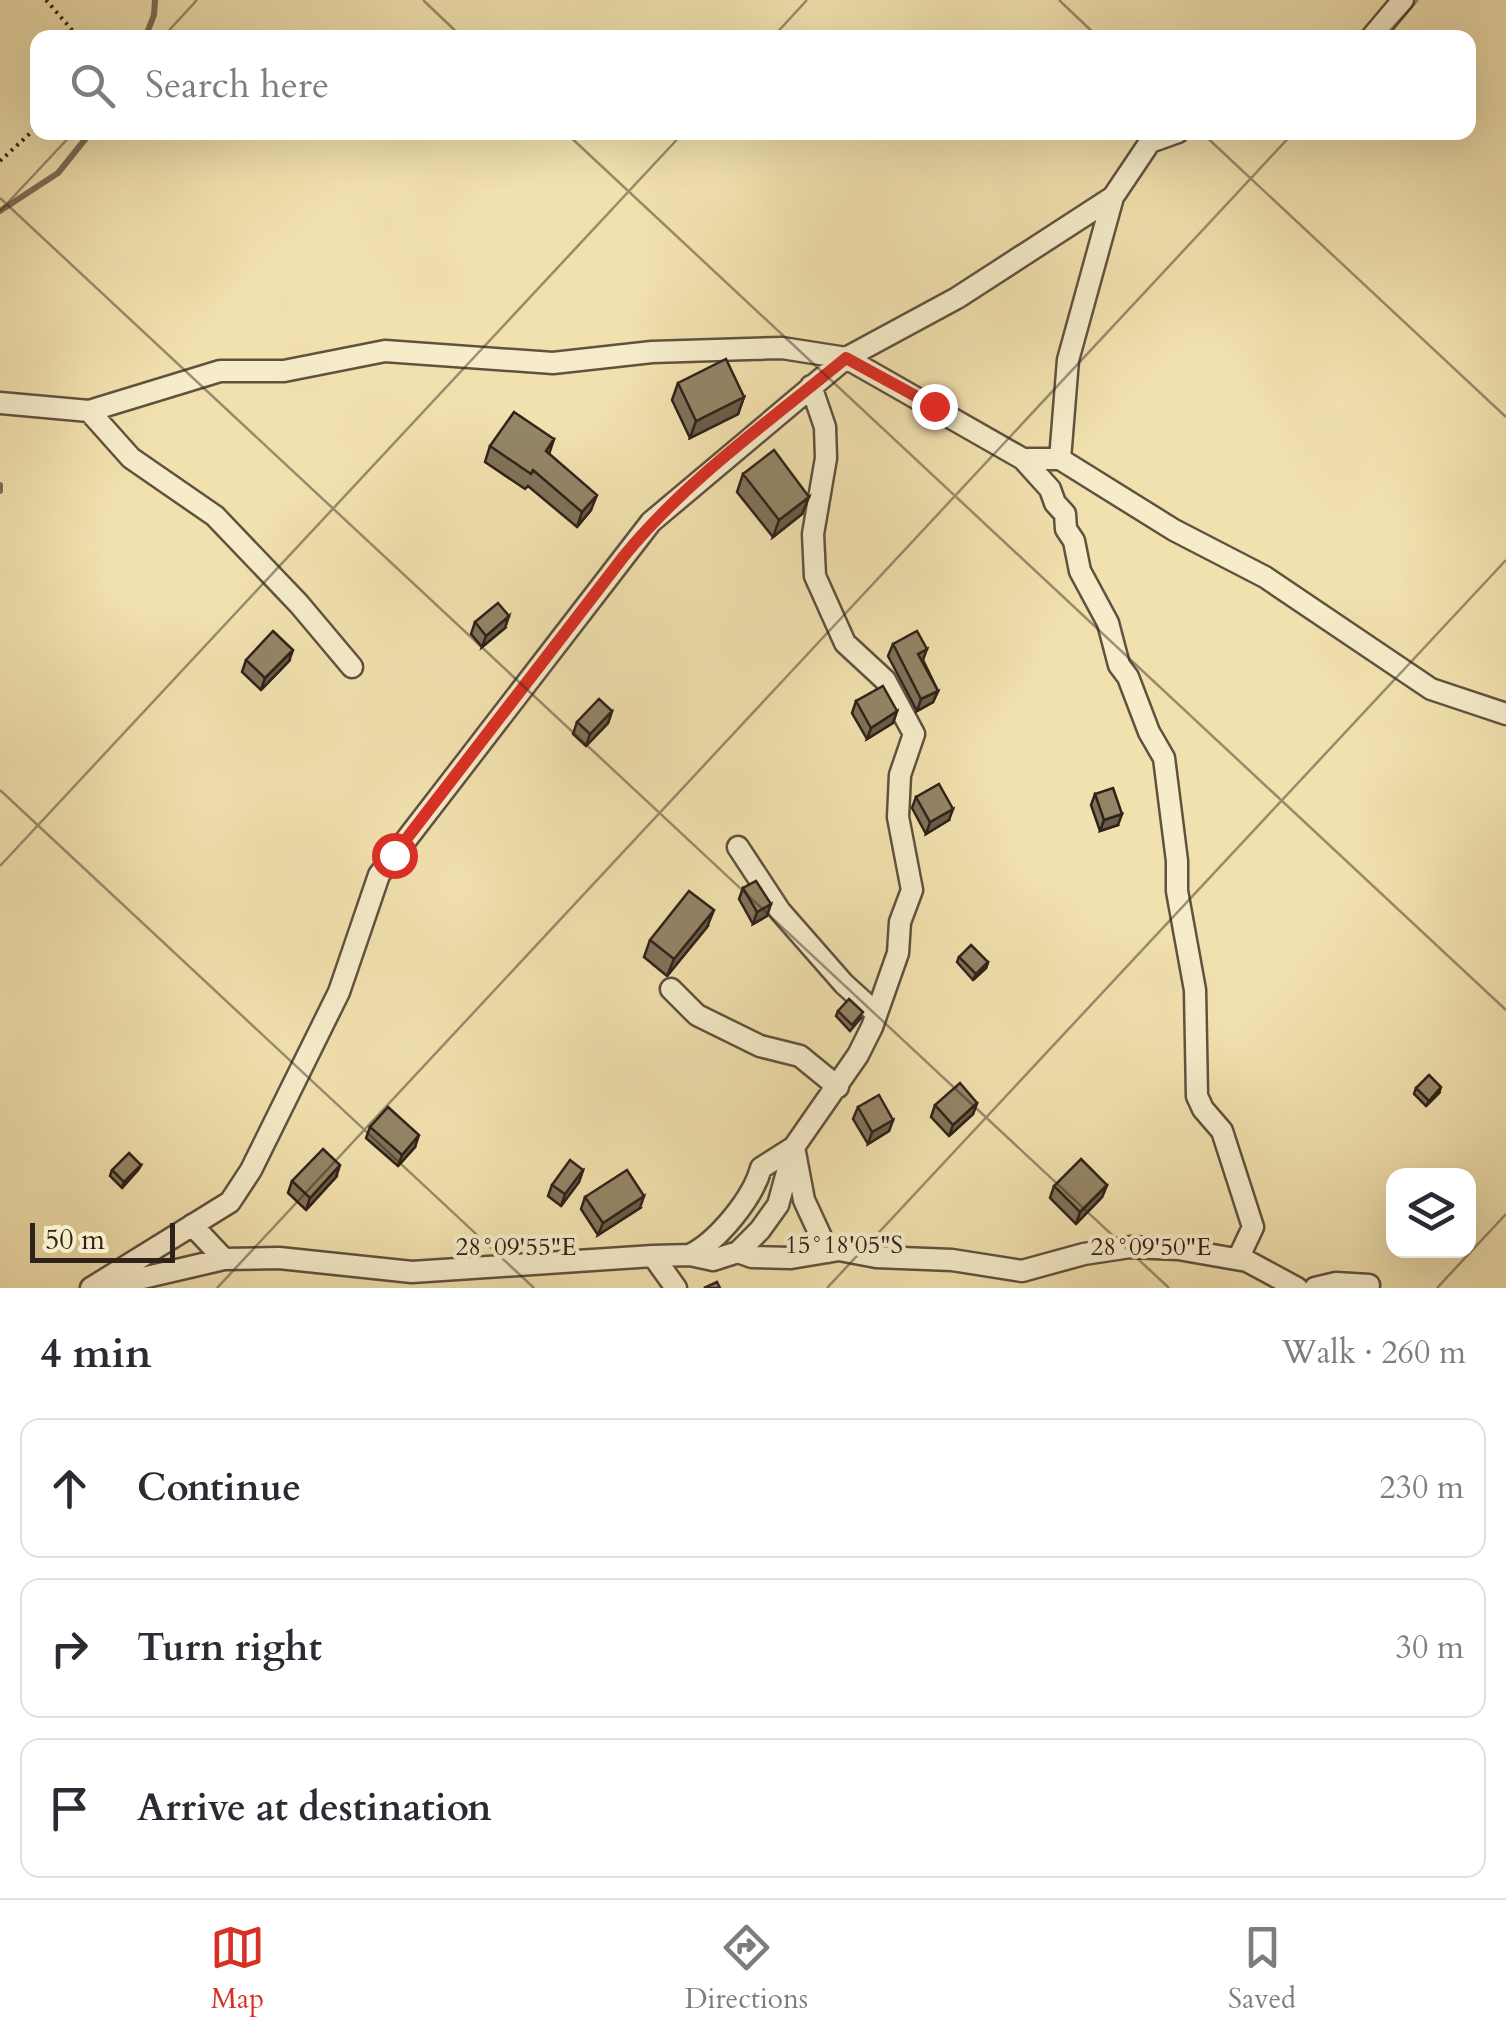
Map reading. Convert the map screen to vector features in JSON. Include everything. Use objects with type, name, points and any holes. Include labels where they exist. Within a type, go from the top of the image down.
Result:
[{"type":"street","points":[[1379,30],[1403,0]]},
{"type":"street","points":[[1060,459],[1068,360],[1113,197],[1150,142],[1156,140]]},
{"type":"street","points":[[91,1288],[230,1202],[252,1170],[339,992],[379,875],[651,522],[846,358],[957,298],[1113,197]]},
{"type":"street","points":[[0,403],[89,411],[220,372],[284,371],[385,351],[554,363],[652,352],[782,348],[846,358],[1023,459],[1050,489],[1065,514],[1080,571],[1108,622],[1119,665],[1128,676],[1149,732],[1164,758],[1177,890],[1195,990],[1197,1096],[1222,1131],[1253,1226],[1238,1259]]},
{"type":"street","points":[[98,1288],[224,1259],[279,1258],[412,1272],[653,1256],[690,1255],[713,1260],[738,1252],[760,1230],[778,1205],[794,1147],[858,1056],[898,953],[900,922],[912,890],[898,817],[900,775],[914,734],[885,680],[846,643],[816,576],[813,534],[826,458],[825,427],[811,386]]},
{"type":"street","points":[[89,411],[132,458],[215,516],[299,604],[352,667]]},
{"type":"street","points":[[1023,459],[1060,459],[1174,530],[1265,577],[1431,689],[1506,714]]},
{"type":"street","points":[[738,847],[780,911],[844,984],[876,1013]]},
{"type":"street","points":[[671,989],[697,1015],[760,1046],[800,1056],[838,1087]]},
{"type":"street","points":[[794,1147],[804,1200],[828,1252]]},
{"type":"street","points":[[690,1255],[710,1245],[757,1184],[761,1168],[794,1147]]},
{"type":"street","points":[[192,1225],[224,1259]]},
{"type":"street","points":[[738,1252],[752,1257],[790,1258],[840,1250],[1022,1271],[1084,1254],[1130,1247],[1178,1249],[1238,1259],[1298,1288]]},
{"type":"street","points":[[653,1256],[676,1288]]},
{"type":"street","points":[[1315,1288],[1336,1283],[1369,1285]]},
{"type":"path","points":[[46,0],[72,30]]},
{"type":"path","points":[[0,161],[30,133]]},
{"type":"building","points":[[726,359],[744,397],[696,421],[678,383]]},
{"type":"building","points":[[514,412],[554,439],[546,451],[597,495],[582,512],[533,470],[531,474],[490,446]]},
{"type":"building","points":[[774,450],[809,497],[779,520],[743,474]]},
{"type":"building","points":[[498,603],[509,616],[486,636],[475,622]]},
{"type":"building","points":[[273,631],[293,650],[265,678],[246,660]]},
{"type":"building","points":[[917,631],[927,649],[918,654],[938,691],[921,699],[893,644]]},
{"type":"building","points":[[883,686],[897,711],[871,728],[856,701]]},
{"type":"building","points":[[599,699],[612,711],[590,734],[577,722]]},
{"type":"building","points":[[939,784],[953,809],[930,822],[916,797]]},
{"type":"building","points":[[1113,788],[1122,814],[1104,820],[1095,794]]},
{"type":"building","points":[[756,881],[771,904],[757,912],[743,888]]},
{"type":"building","points":[[689,891],[714,910],[674,959],[650,940]]},
{"type":"building","points":[[971,945],[988,962],[976,974],[959,957]]},
{"type":"building","points":[[849,999],[863,1012],[852,1025],[838,1011]]},
{"type":"building","points":[[1429,1075],[1441,1087],[1429,1101],[1416,1088]]},
{"type":"building","points":[[960,1083],[977,1103],[953,1125],[935,1105]]},
{"type":"building","points":[[879,1095],[893,1120],[872,1132],[858,1107]]},
{"type":"building","points":[[388,1107],[419,1135],[402,1155],[370,1127]]},
{"type":"building","points":[[323,1149],[340,1165],[310,1198],[292,1181]]},
{"type":"building","points":[[129,1153],[141,1165],[124,1182],[112,1170]]},
{"type":"building","points":[[1081,1159],[1107,1185],[1080,1212],[1054,1186]]},
{"type":"building","points":[[570,1160],[583,1170],[565,1194],[552,1185]]},
{"type":"building","points":[[627,1170],[644,1196],[603,1223],[585,1197]]},
{"type":"waterway","points":[[148,30],[155,0]]},
{"type":"waterway","points":[[0,211],[58,173],[85,140]]},
{"type":"waterway","points":[[0,485],[0,491]]},
{"type":"route","points":[[394,855],[651,522],[811,386],[846,358],[934,406]]}]
